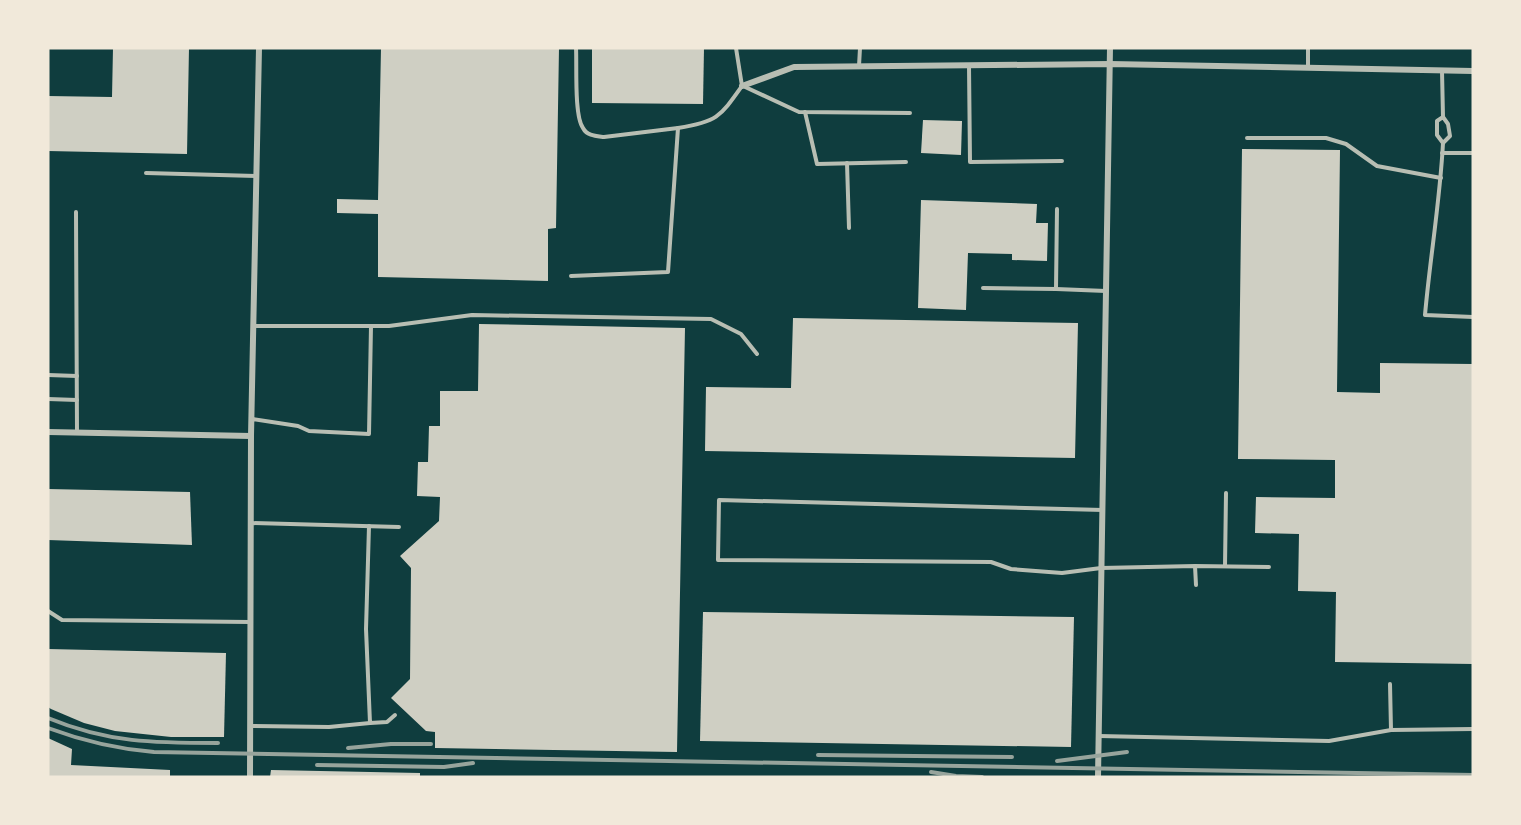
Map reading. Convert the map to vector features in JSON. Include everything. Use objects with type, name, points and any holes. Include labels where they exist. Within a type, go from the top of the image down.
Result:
[{"type":"street","points":[[250,777],[251,436],[259,48]]},
{"type":"street","points":[[1098,777],[1110,48]]},
{"type":"street","points":[[742,86],[794,67],[1110,64],[1473,71]]},
{"type":"street","points":[[48,432],[251,436]]},
{"type":"lane","points":[[576,48],[578,119],[583,130],[591,136],[604,137],[700,125],[714,120],[724,112],[742,86],[736,48]]},
{"type":"lane","points":[[859,66],[861,48]]},
{"type":"lane","points":[[1308,48],[1308,68]]},
{"type":"lane","points":[[969,65],[970,162],[1062,161]]},
{"type":"lane","points":[[1442,70],[1443,117],[1448,124],[1450,136],[1443,143],[1425,315],[1473,317]]},
{"type":"lane","points":[[742,86],[798,112],[910,112]]},
{"type":"lane","points":[[805,112],[817,164],[906,162]]},
{"type":"lane","points":[[1443,117],[1437,121],[1437,135],[1443,143]]},
{"type":"lane","points":[[571,276],[668,272],[678,128]]},
{"type":"lane","points":[[1247,138],[1326,138],[1346,144],[1377,166],[1441,178]]},
{"type":"lane","points":[[1442,153],[1473,153]]},
{"type":"lane","points":[[847,163],[849,228]]},
{"type":"lane","points":[[146,173],[256,176]]},
{"type":"lane","points":[[1056,289],[1057,209]]},
{"type":"lane","points":[[76,212],[77,433]]},
{"type":"lane","points":[[983,288],[1106,291]]},
{"type":"lane","points":[[253,326],[389,326],[472,315],[711,319],[741,334],[757,354]]},
{"type":"lane","points":[[252,419],[298,426],[309,431],[369,434],[371,326]]},
{"type":"lane","points":[[48,375],[77,376]]},
{"type":"lane","points":[[48,399],[77,400]]},
{"type":"lane","points":[[1225,566],[1226,493]]},
{"type":"lane","points":[[1103,510],[718,500],[717,560],[991,562],[1011,569],[1062,573],[1101,568],[1269,567]]},
{"type":"lane","points":[[251,523],[399,527]]},
{"type":"lane","points":[[369,526],[366,629],[370,723]]},
{"type":"lane","points":[[1195,566],[1196,585]]},
{"type":"lane","points":[[48,611],[62,620],[250,622]]},
{"type":"lane","points":[[1390,684],[1391,730]]},
{"type":"lane","points":[[250,726],[329,727],[387,722],[395,715]]},
{"type":"lane","points":[[1099,736],[1329,741],[1391,730],[1473,729]]},
{"type":"building","points":[[113,48],[189,48],[187,154],[48,151],[48,96],[112,97]]},
{"type":"building","points":[[381,48],[559,48],[556,228],[548,229],[548,281],[378,277],[378,214],[337,213],[337,199],[378,200]]},
{"type":"building","points":[[592,48],[704,48],[703,104],[592,103]]},
{"type":"building","points":[[923,120],[962,121],[961,155],[921,153]]},
{"type":"building","points":[[1242,149],[1340,150],[1337,392],[1380,393],[1380,363],[1473,364],[1473,664],[1335,662],[1336,592],[1298,591],[1299,534],[1255,533],[1256,497],[1335,498],[1335,460],[1238,459]]},
{"type":"building","points":[[921,200],[1037,204],[1036,223],[1048,223],[1047,261],[1012,260],[1012,254],[968,253],[966,310],[918,308]]},
{"type":"building","points":[[793,318],[1078,323],[1075,458],[705,451],[706,387],[791,388]]},
{"type":"building","points":[[479,324],[685,328],[677,752],[435,748],[435,732],[426,731],[391,698],[410,679],[411,568],[400,556],[439,521],[440,497],[417,496],[418,462],[428,462],[429,426],[440,426],[440,391],[478,391]]},
{"type":"building","points":[[48,489],[190,492],[192,545],[48,540]]},
{"type":"building","points":[[703,612],[1074,617],[1071,747],[700,741]]},
{"type":"building","points":[[48,649],[226,653],[224,737],[171,737],[115,731],[84,723],[51,709],[48,707]]},
{"type":"building","points":[[48,738],[72,749],[71,765],[170,770],[170,777],[48,777]]},
{"type":"building","points":[[271,770],[420,773],[420,777],[270,777]]},
{"type":"railway","points":[[48,718],[91,732],[132,740],[218,743]]},
{"type":"railway","points":[[48,728],[100,744],[154,752],[1473,775]]},
{"type":"railway","points":[[348,748],[391,744],[431,744]]},
{"type":"railway","points":[[1057,761],[1127,752]]},
{"type":"railway","points":[[818,755],[1012,757]]},
{"type":"railway","points":[[317,765],[444,767],[473,763]]},
{"type":"railway","points":[[931,772],[982,777]]}]
